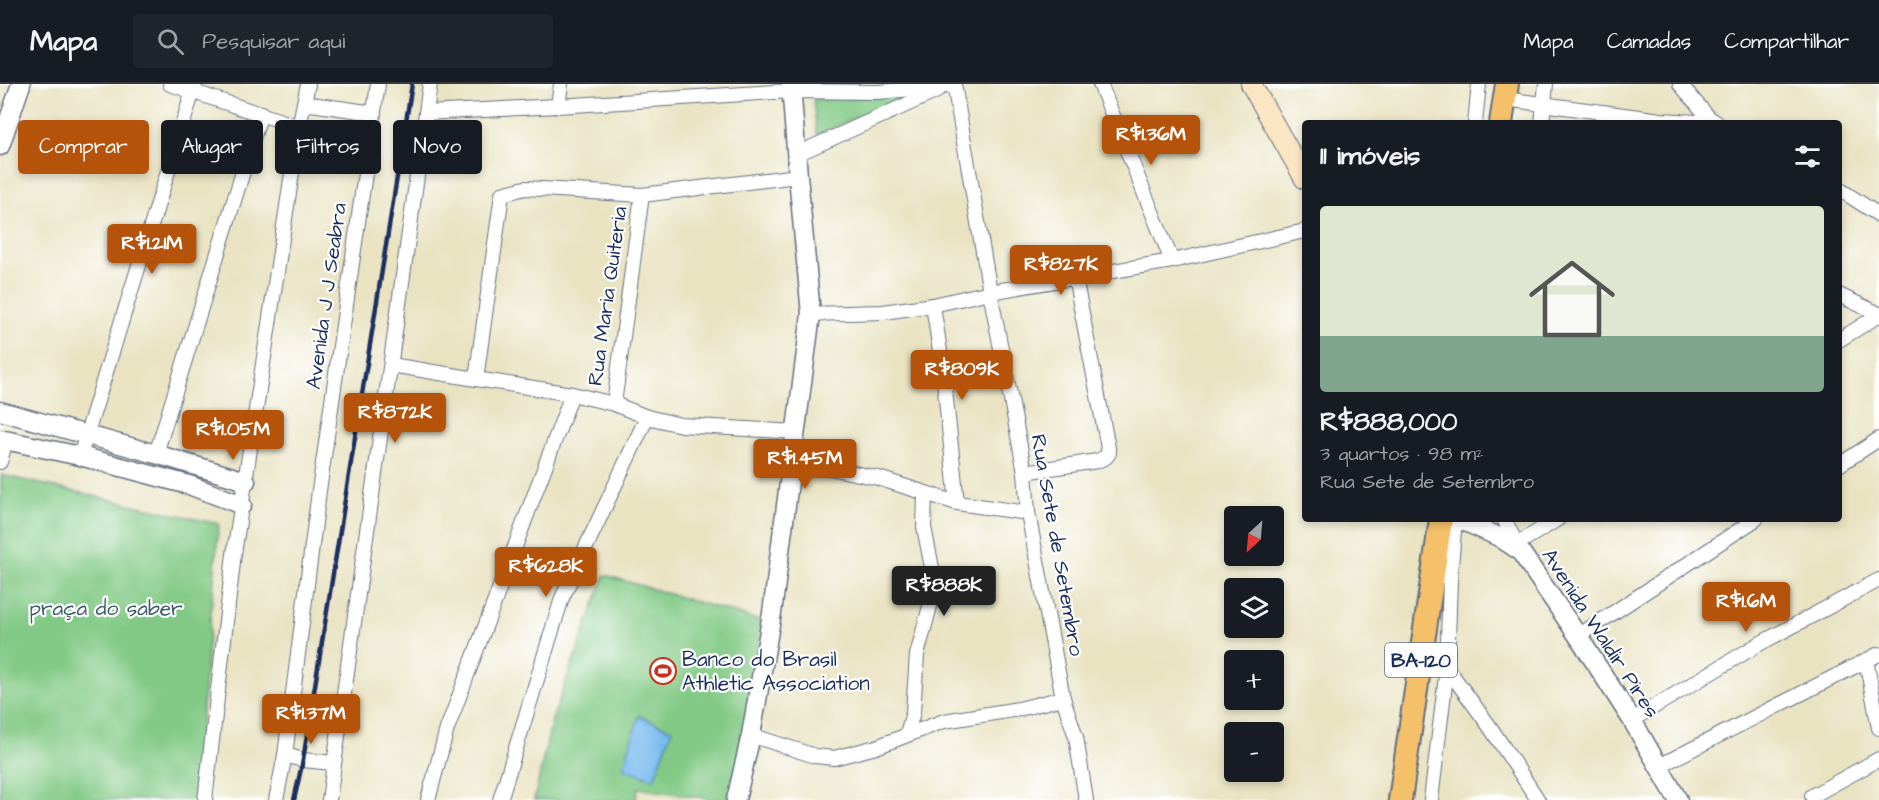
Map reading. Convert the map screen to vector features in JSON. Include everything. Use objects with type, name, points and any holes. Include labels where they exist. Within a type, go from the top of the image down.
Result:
[{"type":"main road","points":[[1251,84],[1302,174]]},
{"type":"main road","points":[[1501,120],[1506,92]]},
{"type":"main road","name":"BA-120","points":[[1400,800],[1441,522]]},
{"type":"street","points":[[0,146],[21,84]]},
{"type":"street","points":[[170,84],[194,88],[280,120]]},
{"type":"street","points":[[300,120],[308,84]]},
{"type":"street","name":"Avenida J J Seabra","points":[[276,800],[285,755],[319,491],[378,84]]},
{"type":"street","points":[[329,800],[430,84]]},
{"type":"street","points":[[558,106],[561,84]]},
{"type":"street","points":[[660,99],[661,84]]},
{"type":"street","points":[[1100,84],[1172,261]]},
{"type":"street","points":[[1475,120],[1479,84]]},
{"type":"street","points":[[1542,120],[1546,84]]},
{"type":"street","points":[[1680,84],[1704,120]]},
{"type":"street","points":[[426,113],[660,99],[791,87],[877,88],[951,85]]},
{"type":"street","points":[[797,154],[951,85]]},
{"type":"street","name":"Rua Sete de Setembro","points":[[951,85],[1025,472],[1028,513],[1063,698],[1076,737],[1086,800]]},
{"type":"street","points":[[736,800],[751,735],[772,613],[811,314],[791,87]]},
{"type":"street","points":[[80,456],[194,88]]},
{"type":"street","points":[[1506,92],[1544,105],[1661,120]]},
{"type":"street","points":[[304,103],[374,113]]},
{"type":"street","points":[[156,453],[261,113]]},
{"type":"street","points":[[205,800],[242,505],[292,174]]},
{"type":"street","points":[[477,379],[502,194],[525,188],[642,195],[798,176]]},
{"type":"street","points":[[1842,191],[1879,215]]},
{"type":"street","name":"Rua Maria Quiteria","points":[[614,404],[642,195]]},
{"type":"street","points":[[811,314],[883,312],[933,305],[990,292],[1172,261],[1302,232]]},
{"type":"street","points":[[1025,472],[1106,458],[1109,453],[1075,277]]},
{"type":"street","points":[[1842,296],[1879,315]]},
{"type":"street","points":[[933,305],[943,371],[957,503]]},
{"type":"street","points":[[1842,338],[1879,315]]},
{"type":"street","points":[[391,365],[573,394],[614,404],[647,417],[681,424],[795,432]]},
{"type":"street","points":[[428,800],[447,729],[573,394]]},
{"type":"street","points":[[0,411],[156,453],[246,481]]},
{"type":"street","points":[[500,800],[562,598],[647,417]]},
{"type":"street","points":[[1842,463],[1879,439]]},
{"type":"street","points":[[0,462],[3,440],[80,456],[189,485],[242,505]]},
{"type":"street","points":[[791,460],[878,478],[957,503],[1028,513]]},
{"type":"street","points":[[907,734],[913,712],[917,655],[934,591],[924,527],[925,493]]},
{"type":"street","points":[[1431,800],[1447,668],[1451,561],[1457,522]]},
{"type":"street","name":"Avenida Waldir Pires","points":[[1464,522],[1519,548],[1632,720],[1678,800]]},
{"type":"street","points":[[1506,522],[1519,548],[1554,522]]},
{"type":"street","points":[[1578,636],[1751,522]]},
{"type":"street","points":[[1632,720],[1759,644],[1879,580]]},
{"type":"street","points":[[1659,766],[1873,657],[1879,728]]},
{"type":"street","points":[[1447,668],[1490,727],[1538,800]]},
{"type":"street","points":[[751,735],[815,756],[834,758],[876,747],[944,721],[1019,709],[1063,698]]},
{"type":"street","points":[[285,755],[333,763]]},
{"type":"street","points":[[1812,796],[1879,759]]},
{"type":"green space","points":[[905,96],[817,135],[813,99]]},
{"type":"green space","name":"praça do saber","points":[[1,475],[219,524],[194,800],[0,800]]},
{"type":"green space","name":"Banco do Brasil Athletic Association","points":[[605,575],[762,621],[738,800],[718,800],[638,788],[636,800],[534,800],[552,720]]},
{"type":"water","points":[[639,716],[672,730],[654,779],[623,768]]},
{"type":"railway","points":[[294,800],[303,760],[412,84]]},
{"type":"place","name":"Banco do Brasil Athletic Association","points":[[663,671]]}]
